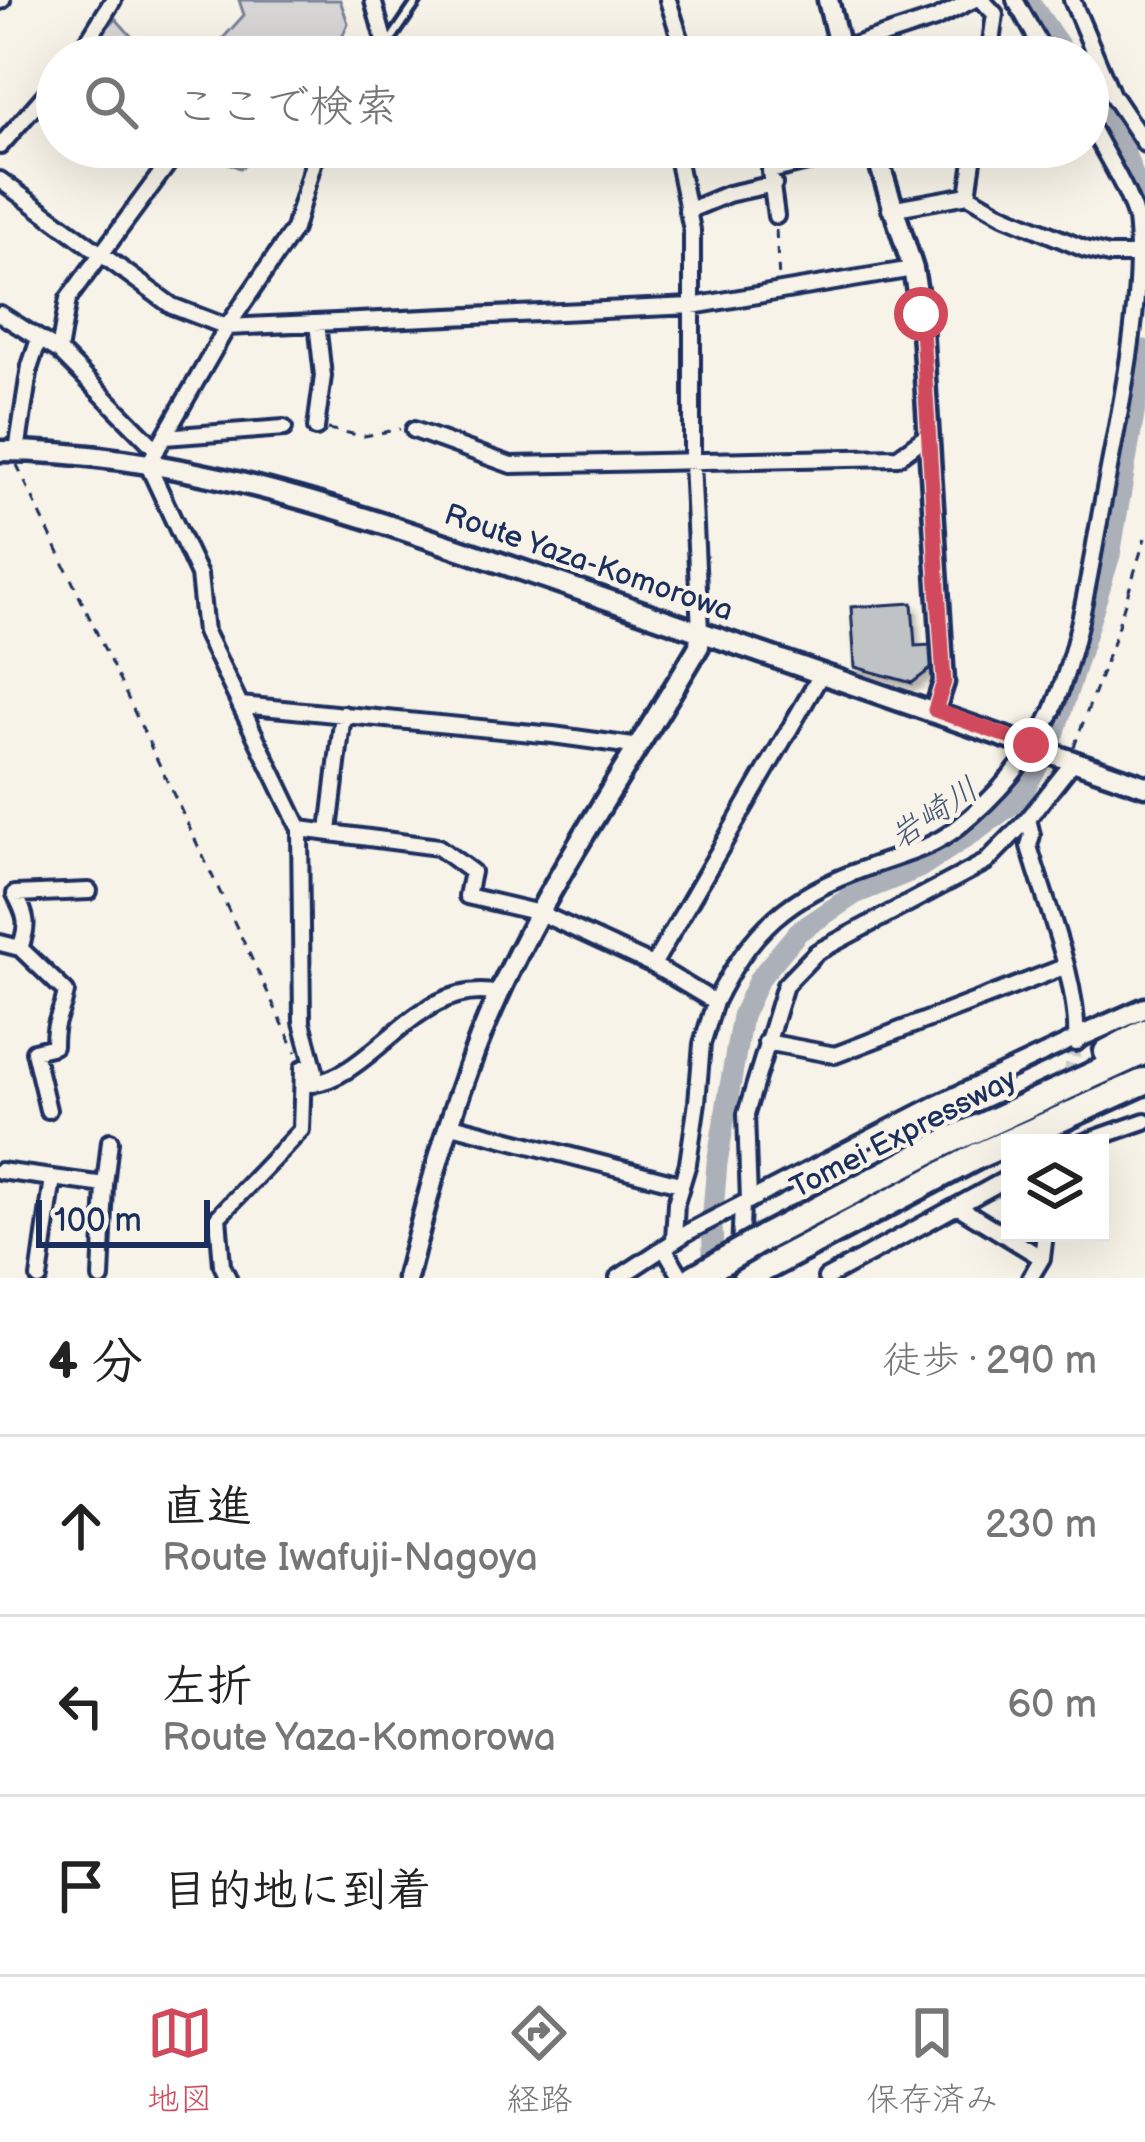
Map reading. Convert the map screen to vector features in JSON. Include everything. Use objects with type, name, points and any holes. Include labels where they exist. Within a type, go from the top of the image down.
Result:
[{"type":"highway","points":[[815,1210],[1145,1032]]},
{"type":"highway","name":"Tomei Expressway","points":[[694,1278],[946,1143],[1145,1052]]},
{"type":"highway","name":"Tomei Expressway","points":[[751,1274],[977,1156],[1145,1082]]},
{"type":"main road","points":[[828,0],[836,36]]},
{"type":"main road","points":[[878,168],[913,269],[921,314],[944,682],[935,710]]},
{"type":"main road","name":"Route Yaza-Komorowa","points":[[8,452],[156,451],[244,484],[351,512],[1145,786]]},
{"type":"main road","points":[[407,1278],[448,1124],[499,994],[540,914],[699,646],[700,631]]},
{"type":"main road","points":[[1076,1043],[1145,1007]]},
{"type":"street","points":[[91,36],[113,0]]},
{"type":"street","points":[[373,0],[381,36]]},
{"type":"street","points":[[668,0],[679,36]]},
{"type":"street","points":[[886,36],[978,0],[995,14],[992,36]]},
{"type":"street","points":[[1015,0],[1035,36]]},
{"type":"street","points":[[1072,0],[1087,36]]},
{"type":"street","points":[[1109,87],[1145,144]]},
{"type":"street","points":[[0,146],[36,105]]},
{"type":"street","points":[[682,1278],[676,1240],[680,1184],[698,1102],[702,1044],[715,1002],[740,956],[767,921],[843,877],[911,854],[955,830],[1016,771],[1051,714],[1092,556],[1142,268],[1136,218],[1109,163]]},
{"type":"street","points":[[59,351],[68,299],[164,168]]},
{"type":"street","points":[[156,451],[227,327],[294,229],[312,168]]},
{"type":"street","points":[[679,168],[692,230],[692,462],[700,631]]},
{"type":"street","points":[[776,216],[770,171],[783,168]]},
{"type":"street","points":[[968,195],[972,168]]},
{"type":"street","points":[[0,180],[172,306],[227,327],[692,306],[913,269]]},
{"type":"street","points":[[687,211],[728,194],[774,184]]},
{"type":"street","points":[[890,209],[968,195],[1085,249],[1142,256]]},
{"type":"street","points":[[0,314],[59,351],[156,451],[199,575],[205,632],[300,830],[302,1022],[315,1071],[308,1079],[301,1130],[218,1217],[222,1265],[228,1278]]},
{"type":"street","points":[[316,428],[323,376],[317,323]]},
{"type":"street","points":[[8,452],[39,339]]},
{"type":"street","points":[[156,451],[284,428]]},
{"type":"street","points":[[414,430],[512,465],[898,457],[928,435]]},
{"type":"street","points":[[652,965],[822,673]]},
{"type":"street","points":[[241,705],[640,747]]},
{"type":"street","points":[[329,831],[343,714]]},
{"type":"street","points":[[751,1274],[738,1235],[746,1114],[785,985],[817,952],[986,862],[1028,819],[1068,759]]},
{"type":"street","points":[[618,1278],[742,1204],[1076,1043],[1064,968],[1029,846],[1028,819]]},
{"type":"street","points":[[300,830],[438,847],[472,872],[467,896],[540,914],[652,965],[715,1002]]},
{"type":"street","points":[[20,948],[28,928],[15,894],[89,891]]},
{"type":"street","points":[[0,943],[20,948],[66,992],[63,1009],[54,1021],[55,1046],[34,1051],[48,1110]]},
{"type":"street","points":[[766,1042],[835,1055],[1064,968]]},
{"type":"street","points":[[308,1079],[346,1069],[425,1010],[478,989],[499,994]]},
{"type":"street","points":[[1107,1134],[1145,1120]]},
{"type":"street","points":[[448,1124],[680,1184]]},
{"type":"street","points":[[101,1278],[110,1141]]},
{"type":"street","points":[[0,1171],[106,1185]]},
{"type":"street","points":[[39,1278],[53,1178]]},
{"type":"street","points":[[826,1278],[1001,1182]]},
{"type":"street","points":[[956,1206],[1042,1258]]},
{"type":"street","points":[[1030,1278],[1042,1258],[1044,1242]]},
{"type":"lane","points":[[394,36],[418,0]]},
{"type":"path","points":[[776,216],[780,291]]},
{"type":"path","points":[[316,428],[364,436],[414,430]]},
{"type":"path","points":[[8,452],[308,1079]]},
{"type":"path","points":[[1068,759],[1112,645],[1145,538]]},
{"type":"shaded area","points":[[239,0],[340,0],[348,23],[343,36],[225,36],[244,15]]},
{"type":"shaded area","points":[[116,19],[131,36],[102,36]]},
{"type":"building","points":[[912,603],[915,646],[931,645],[932,668],[912,683],[855,667],[851,607]]},
{"type":"waterway","name":"岩崎川","points":[[1028,0],[1053,36]]},
{"type":"waterway","name":"岩崎川","points":[[1109,111],[1145,207]]},
{"type":"waterway","name":"岩崎川","points":[[714,1277],[717,1163],[742,1016],[759,979],[798,932],[855,894],[919,868],[1016,801],[1025,788],[1052,741],[1110,555],[1145,350]]},
{"type":"tunnel","points":[[1063,1119],[1075,1048]]},
{"type":"route","points":[[921,314],[944,682],[935,710],[1031,745]]}]
